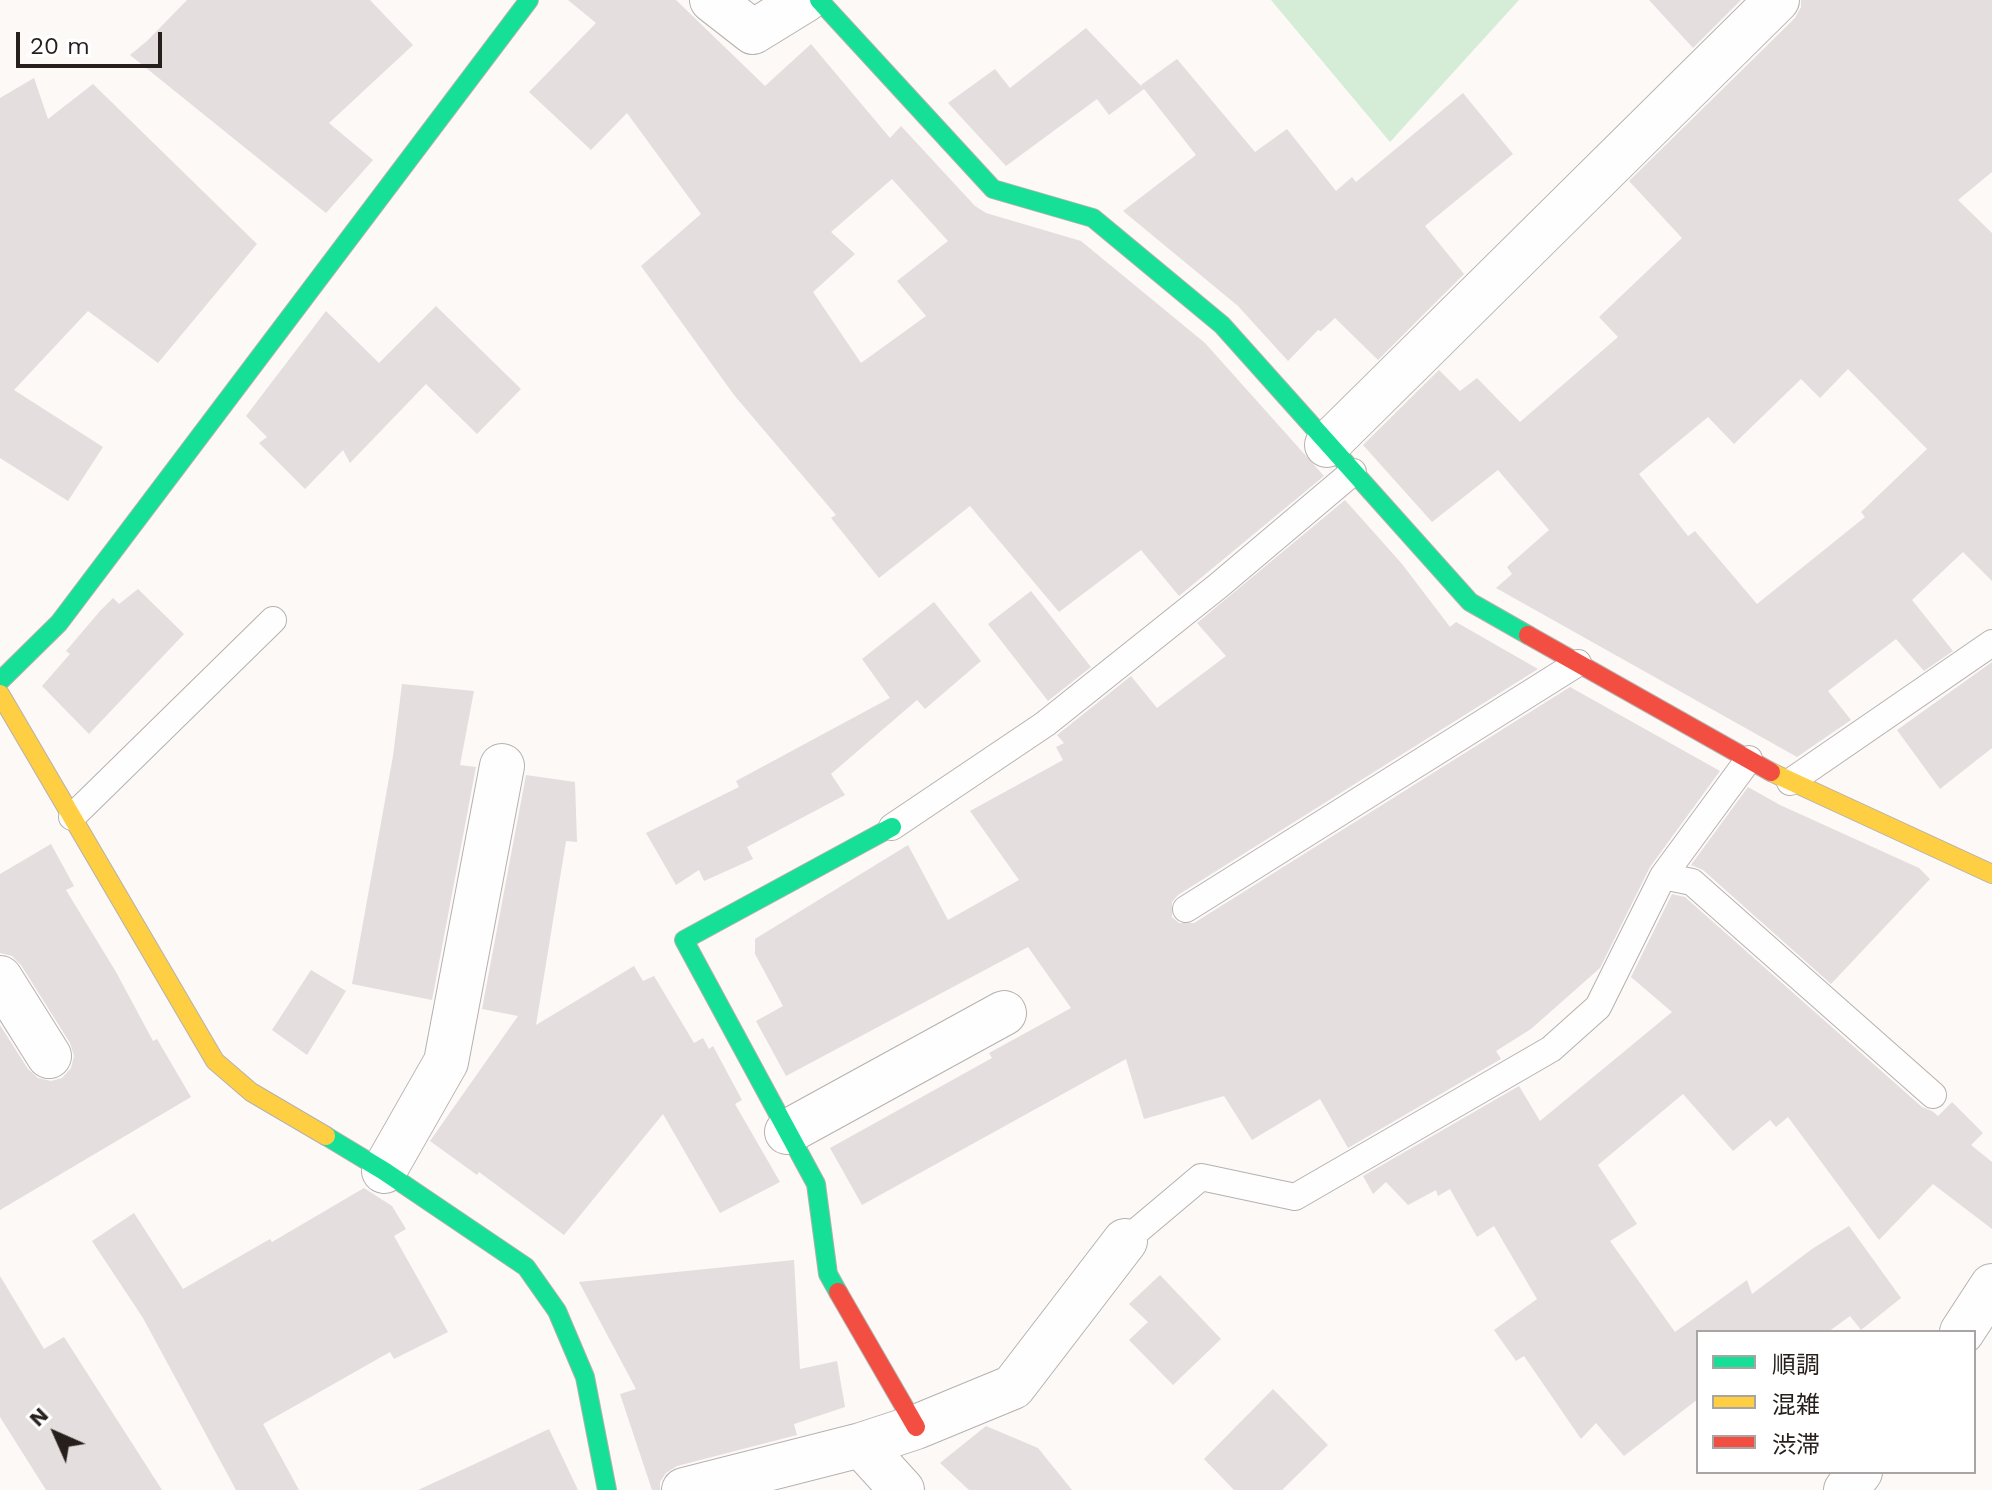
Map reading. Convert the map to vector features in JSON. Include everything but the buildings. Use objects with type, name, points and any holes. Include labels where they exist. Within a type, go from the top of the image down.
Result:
[{"type":"street","points":[[0,681],[59,623],[529,0]]},
{"type":"street","points":[[712,0],[753,32],[805,0]]},
{"type":"street","points":[[819,0],[993,189],[1093,218],[1222,325],[1470,602],[1790,782],[1992,874]]},
{"type":"street","points":[[1340,458],[1777,0]]},
{"type":"street","points":[[0,694],[215,1061],[251,1092],[384,1171],[526,1267],[557,1311],[585,1377],[607,1490]]},
{"type":"street","points":[[384,1171],[446,1062],[502,766]]},
{"type":"street","points":[[892,827],[684,940],[816,1184],[828,1274],[916,1427]]},
{"type":"street","points":[[0,978],[49,1056]]},
{"type":"street","points":[[787,1132],[1004,1013]]},
{"type":"street","points":[[684,1490],[861,1445],[916,1427],[1013,1387],[1125,1241]]},
{"type":"street","points":[[1963,1330],[1992,1286]]},
{"type":"street","points":[[861,1445],[902,1490]]},
{"type":"street","points":[[1846,1490],[1858,1474]]},
{"type":"lane","points":[[892,827],[1045,724],[1218,586],[1340,458]]},
{"type":"lane","points":[[72,817],[273,620]]},
{"type":"lane","points":[[1790,782],[1992,643]]},
{"type":"lane","points":[[1186,909],[1578,663]]},
{"type":"lane","points":[[1125,1241],[1201,1177],[1295,1197],[1551,1049],[1598,1007],[1663,876],[1749,759]]},
{"type":"lane","points":[[1663,876],[1692,882],[1933,1095]]},
{"type":"green space","points":[[1271,0],[1519,0],[1390,142]]},
{"type":"traffic: fast","points":[[0,681],[59,623],[529,0]]},
{"type":"traffic: fast","points":[[819,0],[993,189],[1093,218],[1222,325],[1470,602],[1528,635]]},
{"type":"traffic: fast","points":[[838,1292],[828,1274],[816,1184],[684,940],[892,827]]},
{"type":"traffic: fast","points":[[326,1136],[384,1171],[526,1267],[557,1311],[585,1377],[607,1490]]},
{"type":"traffic: slow","points":[[0,694],[215,1061],[251,1092],[326,1136]]},
{"type":"traffic: slow","points":[[1771,772],[1992,874]]},
{"type":"traffic: jam","points":[[1528,635],[1771,772]]},
{"type":"traffic: jam","points":[[838,1292],[916,1427]]}]
